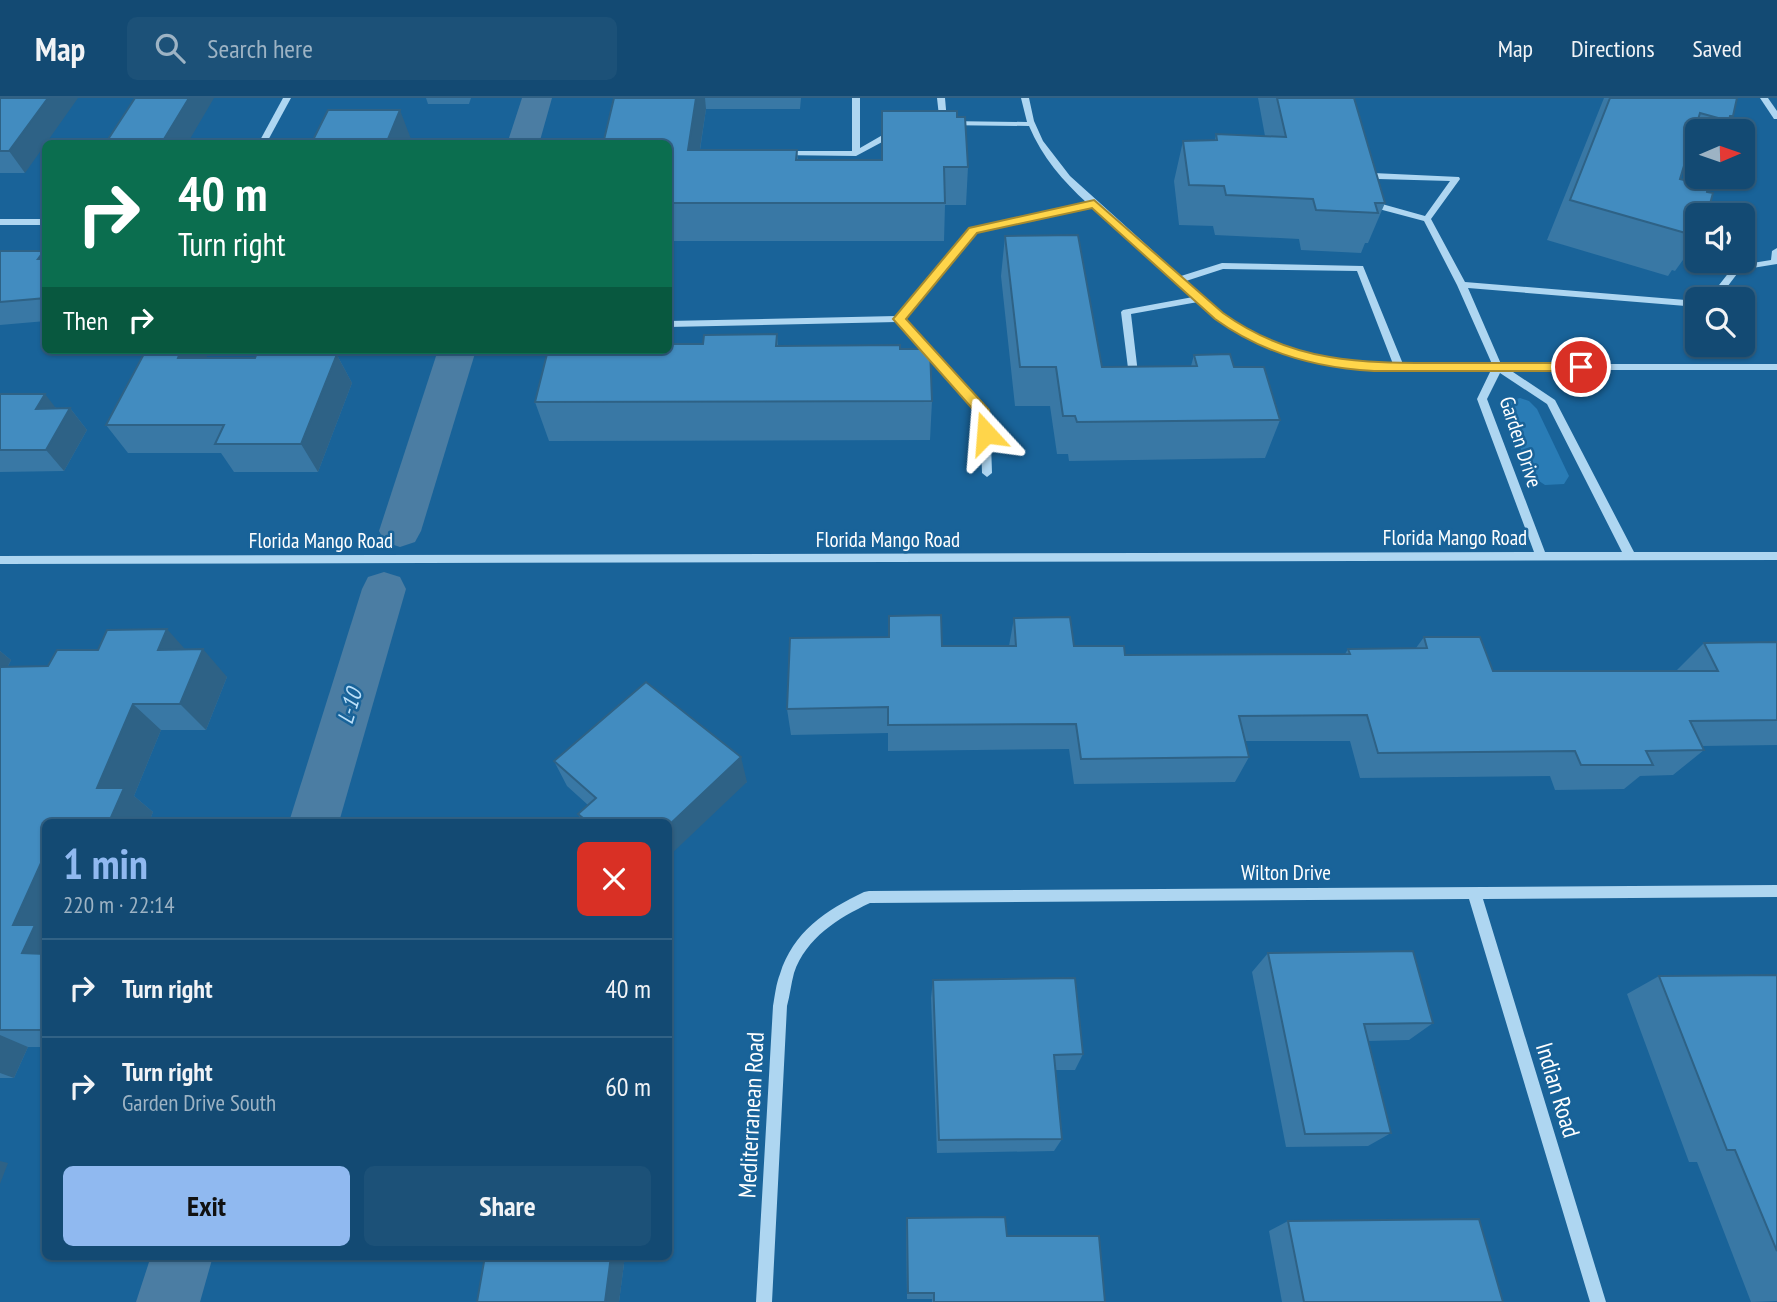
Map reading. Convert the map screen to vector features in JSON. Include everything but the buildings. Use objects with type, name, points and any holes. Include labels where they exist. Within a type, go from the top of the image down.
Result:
[{"type":"street","points":[[264,140],[288,98]]},
{"type":"street","points":[[856,98],[856,154]]},
{"type":"street","points":[[942,98],[943,122]]},
{"type":"street","points":[[1025,98],[1032,124],[1051,159],[1094,204],[1200,299],[1239,330],[1288,353],[1344,365],[1399,367],[1777,367]]},
{"type":"street","points":[[1764,98],[1777,117]]},
{"type":"street","points":[[930,125],[943,122],[1032,124]]},
{"type":"street","points":[[776,153],[856,154],[893,131],[906,129]]},
{"type":"street","points":[[1427,219],[1455,179],[1374,176],[1378,206],[1427,219],[1462,285],[1498,367]]},
{"type":"street","points":[[672,324],[899,319],[973,231],[1094,204]]},
{"type":"street","points":[[0,222],[42,222]]},
{"type":"street","points":[[1722,287],[1737,268],[1775,262],[1777,251]]},
{"type":"street","points":[[1179,280],[1222,266],[1360,268],[1399,367]]},
{"type":"street","points":[[1462,285],[1685,303]]},
{"type":"street","points":[[1134,382],[1126,312],[1200,299]]},
{"type":"street","points":[[899,319],[985,413],[987,473]]},
{"type":"street","name":"Garden Drive","points":[[1541,556],[1482,399],[1498,367],[1551,402],[1630,556]]},
{"type":"street","name":"Florida Mango Road","points":[[0,560],[1777,556]]},
{"type":"street","name":"Wilton Drive","points":[[808,936],[836,912],[869,897],[1777,891]]},
{"type":"street","name":"Indian Road","points":[[1474,892],[1598,1302]]},
{"type":"street","name":"Mediterranean Road","points":[[764,1302],[780,1006],[789,968],[808,936]]},
{"type":"shaded area","points":[[1520,398],[1529,401],[1537,409],[1569,476],[1564,484],[1545,485],[1533,477],[1503,408],[1504,403]]},
{"type":"waterway","name":"L-10","points":[[524,140],[537,98]]},
{"type":"waterway","name":"L-10","points":[[400,531],[456,354]]},
{"type":"waterway","name":"L-10","points":[[315,819],[384,589]]},
{"type":"waterway","name":"L-10","points":[[168,1302],[181,1260]]},
{"type":"route","points":[[986,433],[985,413],[899,319],[973,231],[1094,204],[1219,316],[1239,330],[1288,353],[1344,365],[1374,367],[1581,367]]}]
